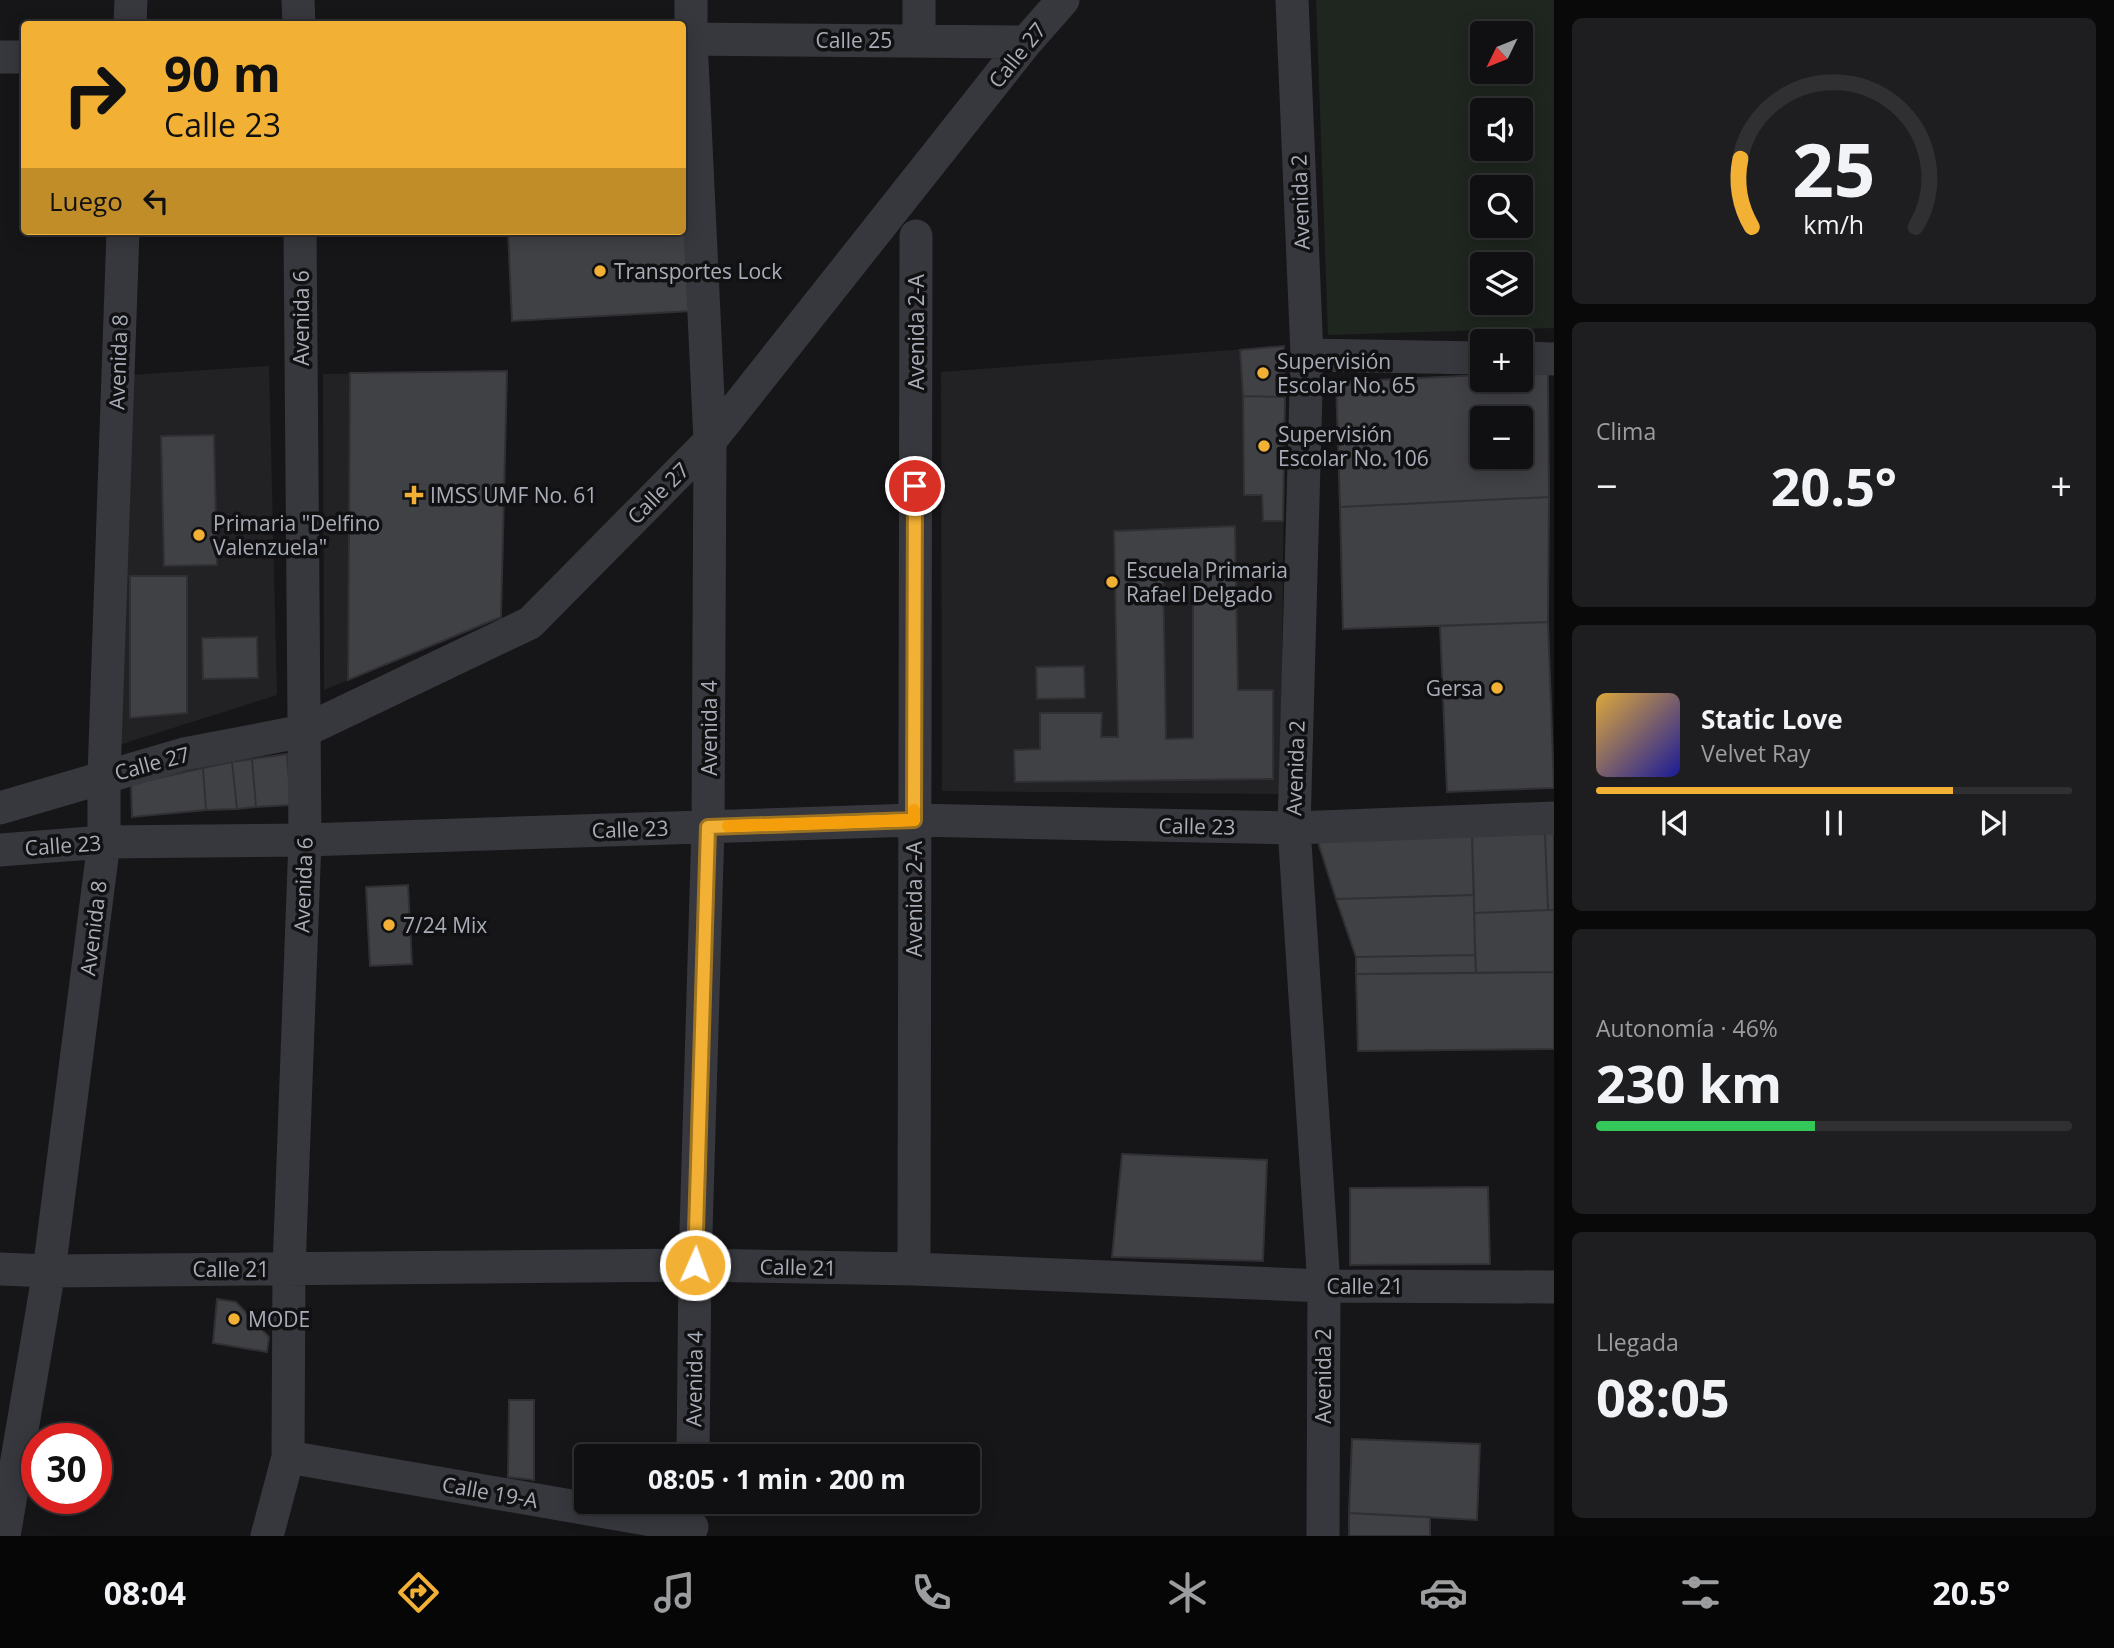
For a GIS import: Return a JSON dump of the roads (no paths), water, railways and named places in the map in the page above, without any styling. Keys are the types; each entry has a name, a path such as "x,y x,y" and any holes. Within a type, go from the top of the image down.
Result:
{"street":[{"path":"130,21 131,0"},
{"path":"298,0 299,21"},
{"name":"Avenida 4","path":"691,0 687,39 710,441 708,827 695,1265 693,1444"},
{"path":"919,0 919,40"},
{"name":"Calle 27","path":"0,808 184,754 304,731 530,623 710,441 1063,0"},
{"name":"Avenida 2","path":"1292,0 1307,355 1294,828 1324,1286 1323,1536"},
{"name":"Calle 25","path":"687,39 1026,43"},
{"path":"0,57 21,57"},
{"name":"Avenida 8","path":"4,1536 49,1271 104,842 122,235"},
{"name":"Avenida 6","path":"267,1536 288,1457 289,1269 305,839 300,235"},
{"name":"Avenida 2-A","path":"914,1269 916,236"},
{"path":"1307,355 1470,358"},
{"path":"1533,358 1554,359"},
{"name":"Calle 23","path":"0,849 104,842 305,839 914,820 1294,828 1554,818"},
{"name":"Calle 21","path":"0,1269 49,1271 695,1265 914,1269 1324,1286 1554,1287"},
{"name":"Calle 19-A","path":"288,1457 692,1521"}],"place":[{"name":"Transportes Lock","path":"600,271"},
{"name":"Supervisión Escolar No. 65","path":"1263,373"},
{"name":"Supervisión Escolar No. 106","path":"1264,446"},
{"name":"IMSS UMF No. 61","path":"414,495"},
{"name":"Primaria \"Delfino Valenzuela\"","path":"199,535"},
{"name":"Escuela Primaria Rafael Delgado","path":"1112,582"},
{"name":"Gersa","path":"1497,688"},
{"name":"7/24 Mix","path":"389,925"},
{"name":"MODE","path":"234,1319"}]}
